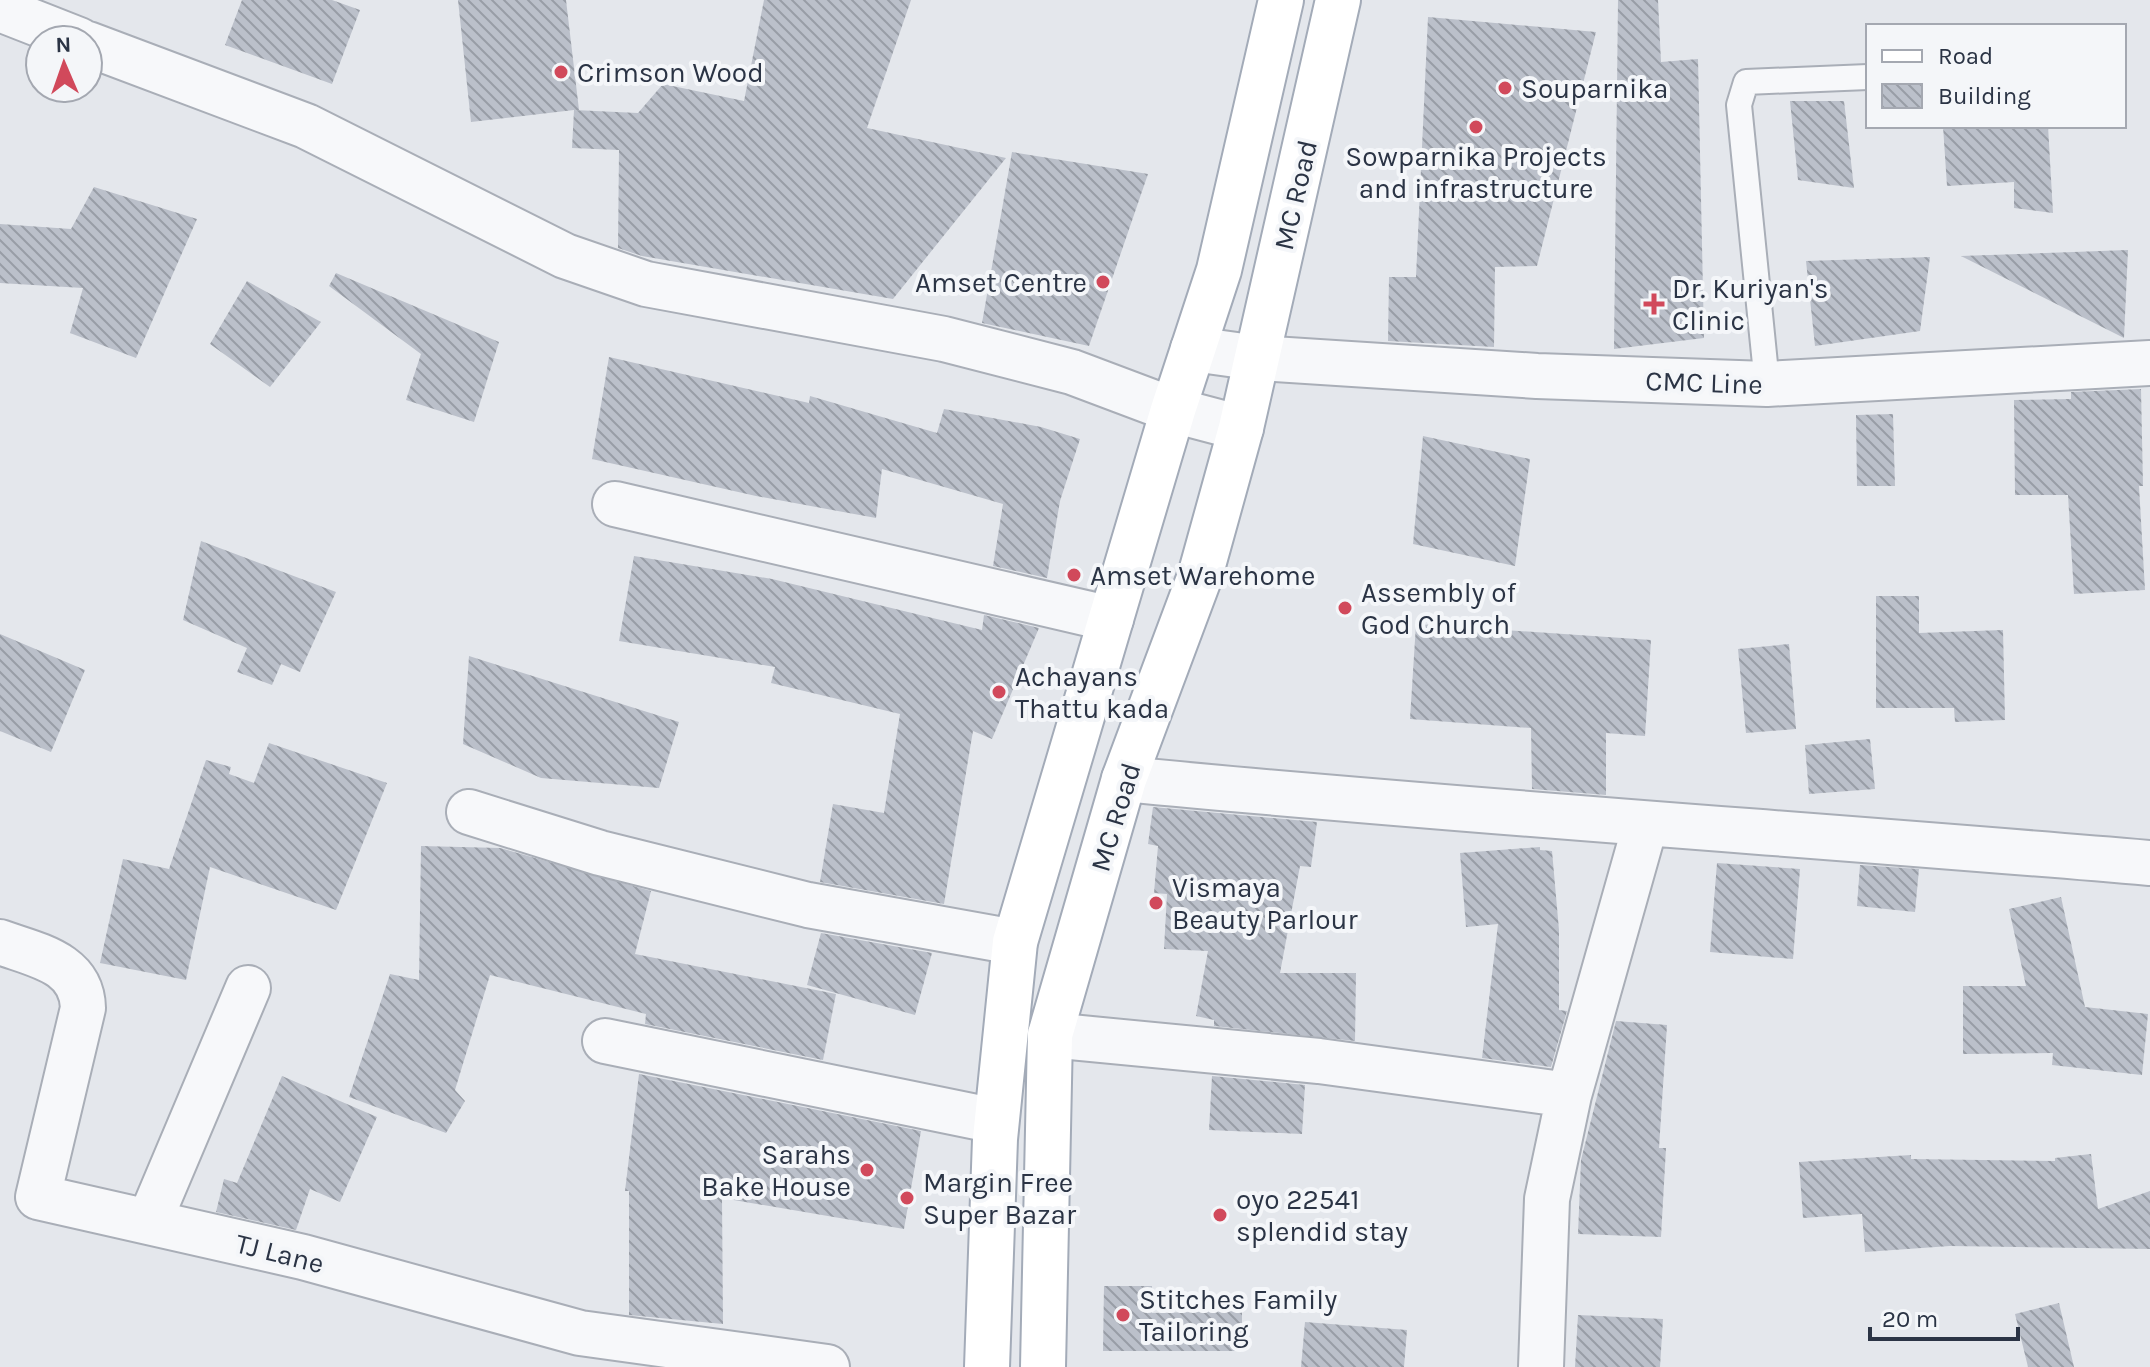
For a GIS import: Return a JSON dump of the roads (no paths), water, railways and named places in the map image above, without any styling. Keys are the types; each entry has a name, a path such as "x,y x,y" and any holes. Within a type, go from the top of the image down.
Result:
{"main road":[{"name":"MC Road","path":"987,1367 996,1121 1015,942 1173,410 1219,270 1281,0"},
{"name":"MC Road","path":"1043,1367 1050,1035 1124,779 1200,576 1258,358 1338,0"}],"street":[{"path":"0,9 38,24"},
{"path":"104,50 306,126 565,256 646,284 944,339 1072,372 1173,410 1241,428"},
{"name":"CMC Line","path":"1193,349 1258,358 1537,376 1767,384 2150,363"},
{"path":"615,504 1111,619"},
{"path":"1124,779 1645,826 1753,830 2150,863"},
{"path":"469,812 600,853 808,905 1015,942"},
{"path":"1541,1367 1547,1199 1569,1095 1645,826"},
{"name":"TJ Lane","path":"0,942 60,964 70,971 83,994 83,1008 38,1197 303,1257 580,1333 827,1367"},
{"path":"149,1222 248,988"},
{"path":"1050,1035 1319,1061 1569,1095"},
{"path":"605,1041 996,1121"}],"lane":[{"path":"1767,384 1739,105 1746,82 1866,77"}],"place":[{"name":"Crimson Wood","path":"561,72"},
{"name":"Souparnika","path":"1505,88"},
{"name":"Sowparnika Projects and infrastructure","path":"1476,127"},
{"name":"Amset Centre","path":"1103,282"},
{"name":"Dr. Kuriyan's Clinic","path":"1654,304"},
{"name":"Amset Warehome","path":"1074,575"},
{"name":"Assembly of God Church","path":"1345,608"},
{"name":"Achayans Thattu kada","path":"999,692"},
{"name":"Vismaya Beauty Parlour","path":"1156,903"},
{"name":"Sarahs Bake House","path":"867,1170"},
{"name":"Margin Free Super Bazar","path":"907,1198"},
{"name":"oyo 22541 splendid stay","path":"1220,1215"},
{"name":"Stitches Family Tailoring","path":"1123,1315"}]}
